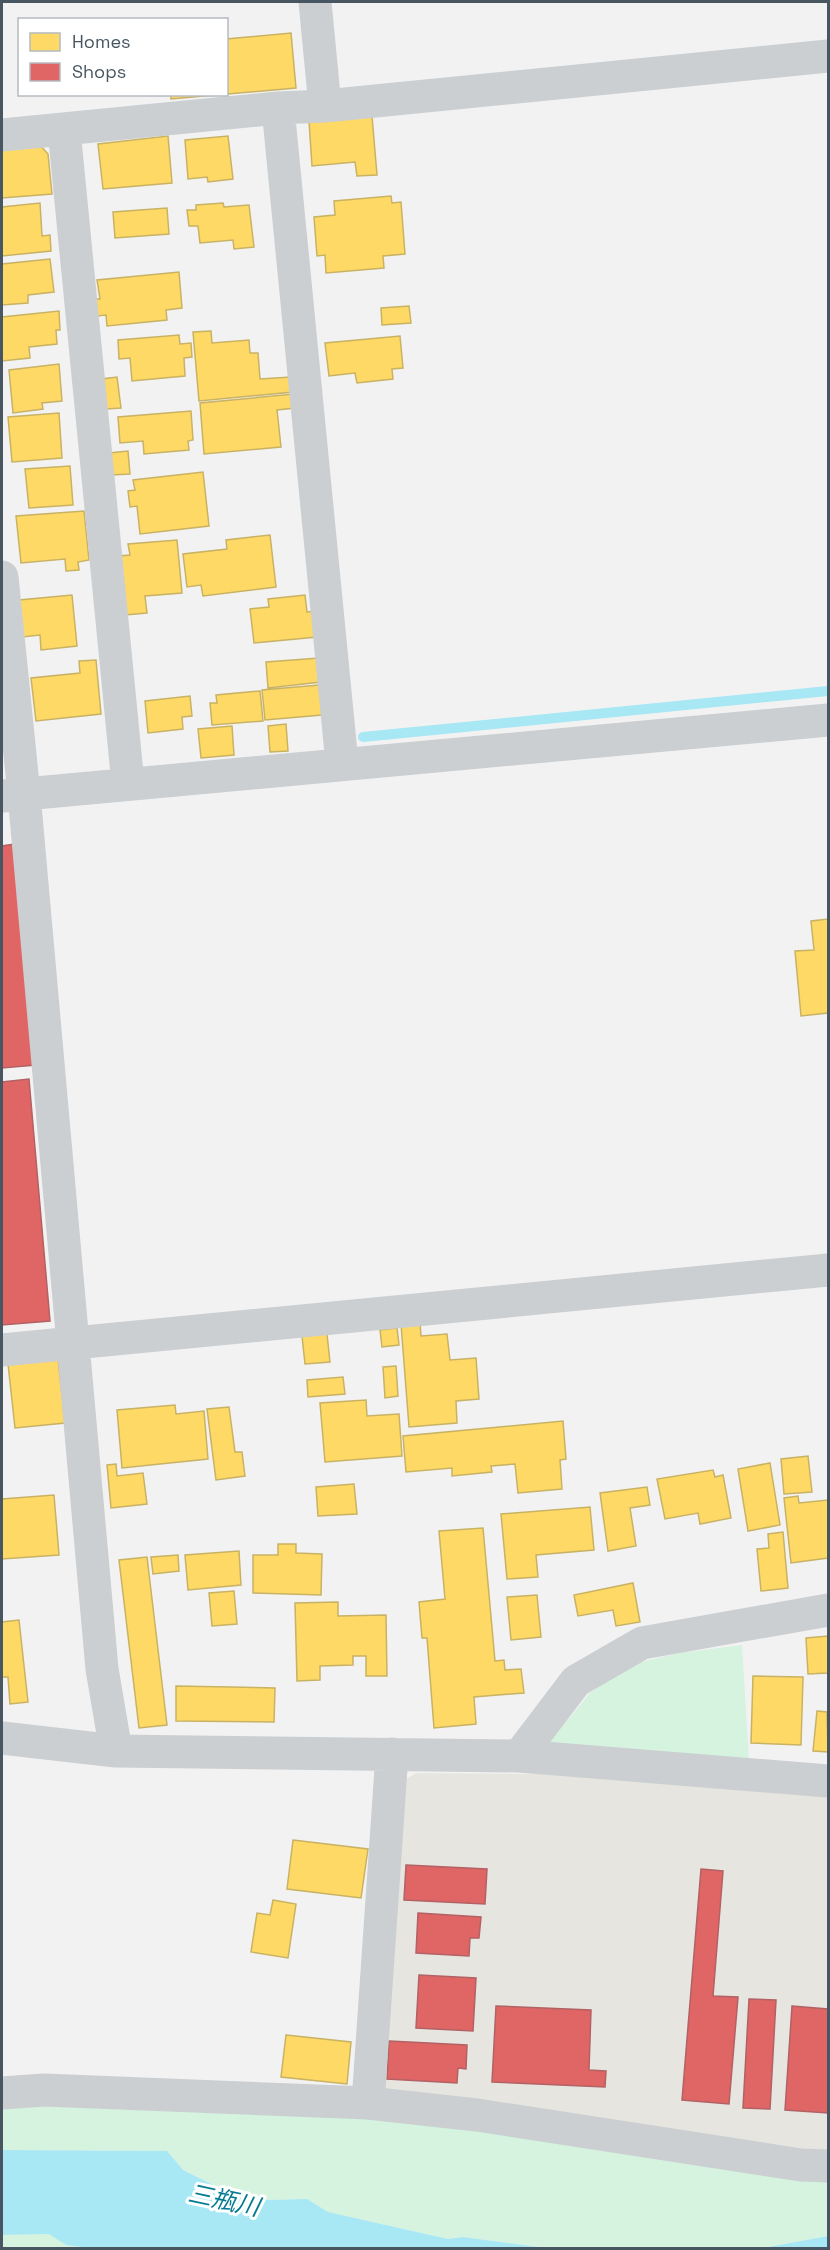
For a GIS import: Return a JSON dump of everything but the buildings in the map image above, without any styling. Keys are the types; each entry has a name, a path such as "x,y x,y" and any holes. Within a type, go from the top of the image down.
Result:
{"street":[{"path":"315,2 325,106"},
{"path":"2,135 278,108 325,106 828,56"},
{"path":"278,108 342,764"},
{"path":"64,130 128,784"},
{"path":"2,577 13,795 73,1343 102,1669 116,1751"},
{"path":"13,795 828,720"},
{"path":"2,1350 828,1270"},
{"path":"519,1756 576,1681 642,1643 828,1610"},
{"path":"2,1738 116,1751 519,1756 828,1781"},
{"path":"368,2103 392,1754"},
{"path":"2,2093 44,2090 368,2103 488,2117 801,2165 828,2166"}],"shaded area":[{"path":"416,1773 703,1775 828,1791 828,2160 392,2098 379,2079 403,1781"}],"green space":[{"path":"742,1645 749,1761 547,1745 590,1693 619,1667 680,1653"},
{"path":"2,2105 304,2106 828,2176 828,2236 763,2248 546,2248 463,2237 448,2239 328,2212 307,2199 269,2200 223,2190 183,2170 166,2151 2,2150"},
{"path":"49,2234 66,2245 90,2248 2,2248 2,2235"}],"water":[{"name":"三瓶川","path":"2,2150 167,2151 183,2170 223,2190 269,2200 307,2199 328,2212 448,2239 463,2237 546,2248 90,2248 66,2245 49,2234 2,2235"},
{"path":"828,2236 828,2248 763,2248"}],"waterway":[{"path":"363,737 828,691"}]}
